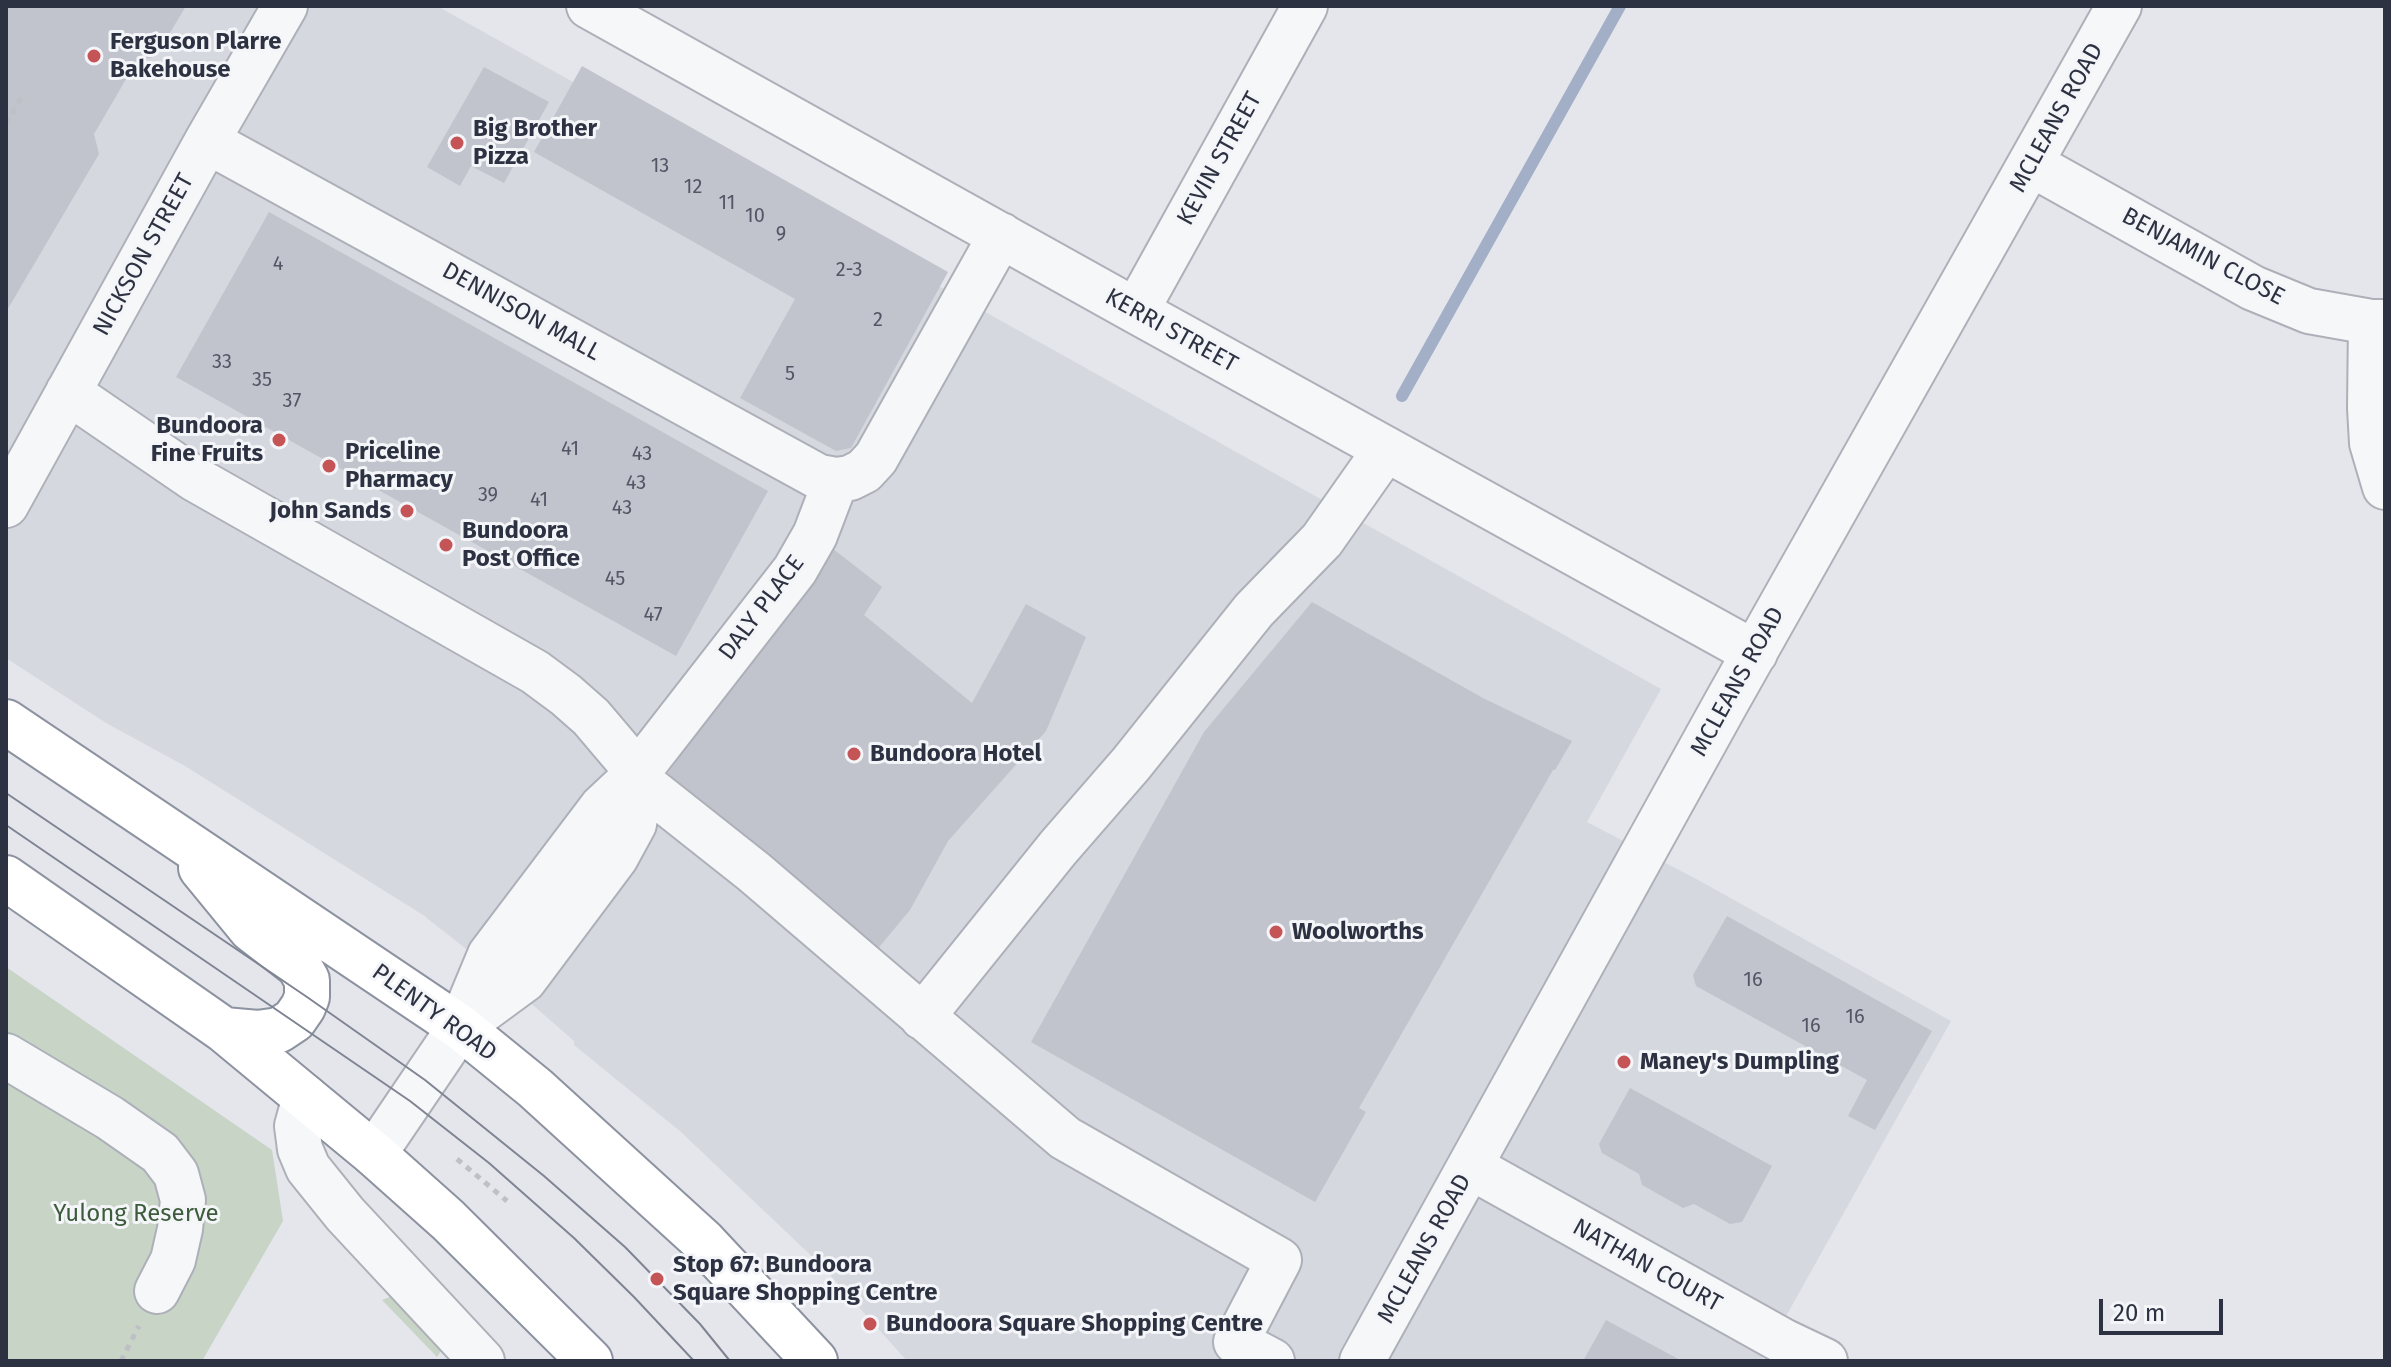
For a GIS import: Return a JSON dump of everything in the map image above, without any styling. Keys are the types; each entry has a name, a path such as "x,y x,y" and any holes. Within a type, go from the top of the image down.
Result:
{"highway":[{"name":"PLENTY ROAD","path":"6,722 460,1027 535,1088 703,1241 815,1361"},
{"path":"172,832 251,929 299,966 307,980 307,997 303,1007 294,1020 279,1030 258,1033 224,1030"},
{"path":"6,879 224,1030 374,1154 448,1220 590,1361"}],"street":[{"name":"NICKSON STREET","path":"6,505 285,6"},
{"name":"KERRI STREET","path":"589,6 1755,653"},
{"name":"KEVIN STREET","path":"1136,311 1305,6"},
{"name":"MCLEANS ROAD","path":"1362,1361 2119,6"},
{"name":"DENNISON MALL","path":"207,141 819,477 836,480"},
{"name":"BENJAMIN CLOSE","path":"2031,164 2253,288 2309,311 2378,322"},
{"path":"836,480 864,471 876,458 1001,235"},
{"path":"2378,322 2370,408 2372,443 2385,487"},
{"path":"68,392 195,479 535,672 591,717 630,763 634,777 754,872 1065,1138 1279,1260 1236,1342 1272,1361"},
{"path":"922,1017 1254,610 1322,540 1386,449"},
{"name":"DALY PLACE","path":"374,1154 460,1027 490,955 602,807 634,777 795,570 815,535 836,480"},
{"path":"6,1056 110,1118 160,1153 176,1174 183,1200 180,1229 173,1260 157,1291"},
{"path":"305,1097 297,1126 300,1149 308,1168 345,1214 482,1361"},
{"name":"NATHAN COURT","path":"1471,1167 1783,1341 1825,1361"}],"path":[{"path":"6,124 24,93"},
{"path":"457,1159 507,1201"}],"shaded area":[{"path":"6,6 437,6 1661,689 1587,822 1700,881 1951,1021 1761,1361 907,1361 822,1266 681,1132 574,1045 574,1041 494,971 423,915 185,766 106,723 6,658"}],"green space":[{"name":"Yulong Reserve","path":"6,967 272,1150 283,1221 202,1361 6,1361"},
{"path":"395,1297 441,1343 437,1357 382,1300"}],"building":[{"path":"6,6 186,6 156,56 136,62 94,134 99,154 6,312"},
{"path":"582,66 948,272 851,448 836,451 740,398 795,299 534,152"},
{"path":"484,67 549,102 504,183 471,166 460,186 427,167"},
{"path":"269,212 768,491 676,656 176,377"},
{"name":"Bundoora Hotel","path":"828,545 882,587 864,615 972,703 1026,604 1086,637 1046,731 948,841 910,910 875,952 666,776"},
{"name":"Woolworths","path":"1312,602 1483,698 1572,741 1359,1108 1366,1112 1315,1202 1031,1042 1204,732"},
{"path":"1727,916 1932,1031 1875,1130 1848,1116 1867,1080 1696,986 1693,975"},
{"path":"1630,1088 1772,1166 1742,1222 1730,1224 1694,1204 1683,1208 1642,1185 1639,1174 1602,1153 1599,1144"},
{"path":"1606,1320 1682,1361 1583,1361"}],"waterway":[{"path":"1402,396 1620,6"}],"tram line":[{"path":"6,793 425,1080 544,1176 625,1247 700,1324 730,1361"},
{"path":"6,825 410,1101 489,1163 574,1238 694,1361"}],"place":[{"name":"Ferguson Plarre Bakehouse","path":"94,56"},
{"name":"Big Brother Pizza","path":"457,143"},
{"name":"Bundoora Fine Fruits","path":"279,440"},
{"name":"Priceline Pharmacy","path":"329,466"},
{"name":"John Sands","path":"407,511"},
{"name":"Bundoora Post Office","path":"446,545"},
{"name":"Bundoora Hotel","path":"854,754"},
{"name":"Woolworths","path":"1276,932"},
{"name":"Maney's Dumpling","path":"1624,1062"},
{"name":"Stop 67: Bundoora Square Shopping Centre","path":"657,1279"},
{"name":"Bundoora Square Shopping Centre","path":"870,1324"}]}
